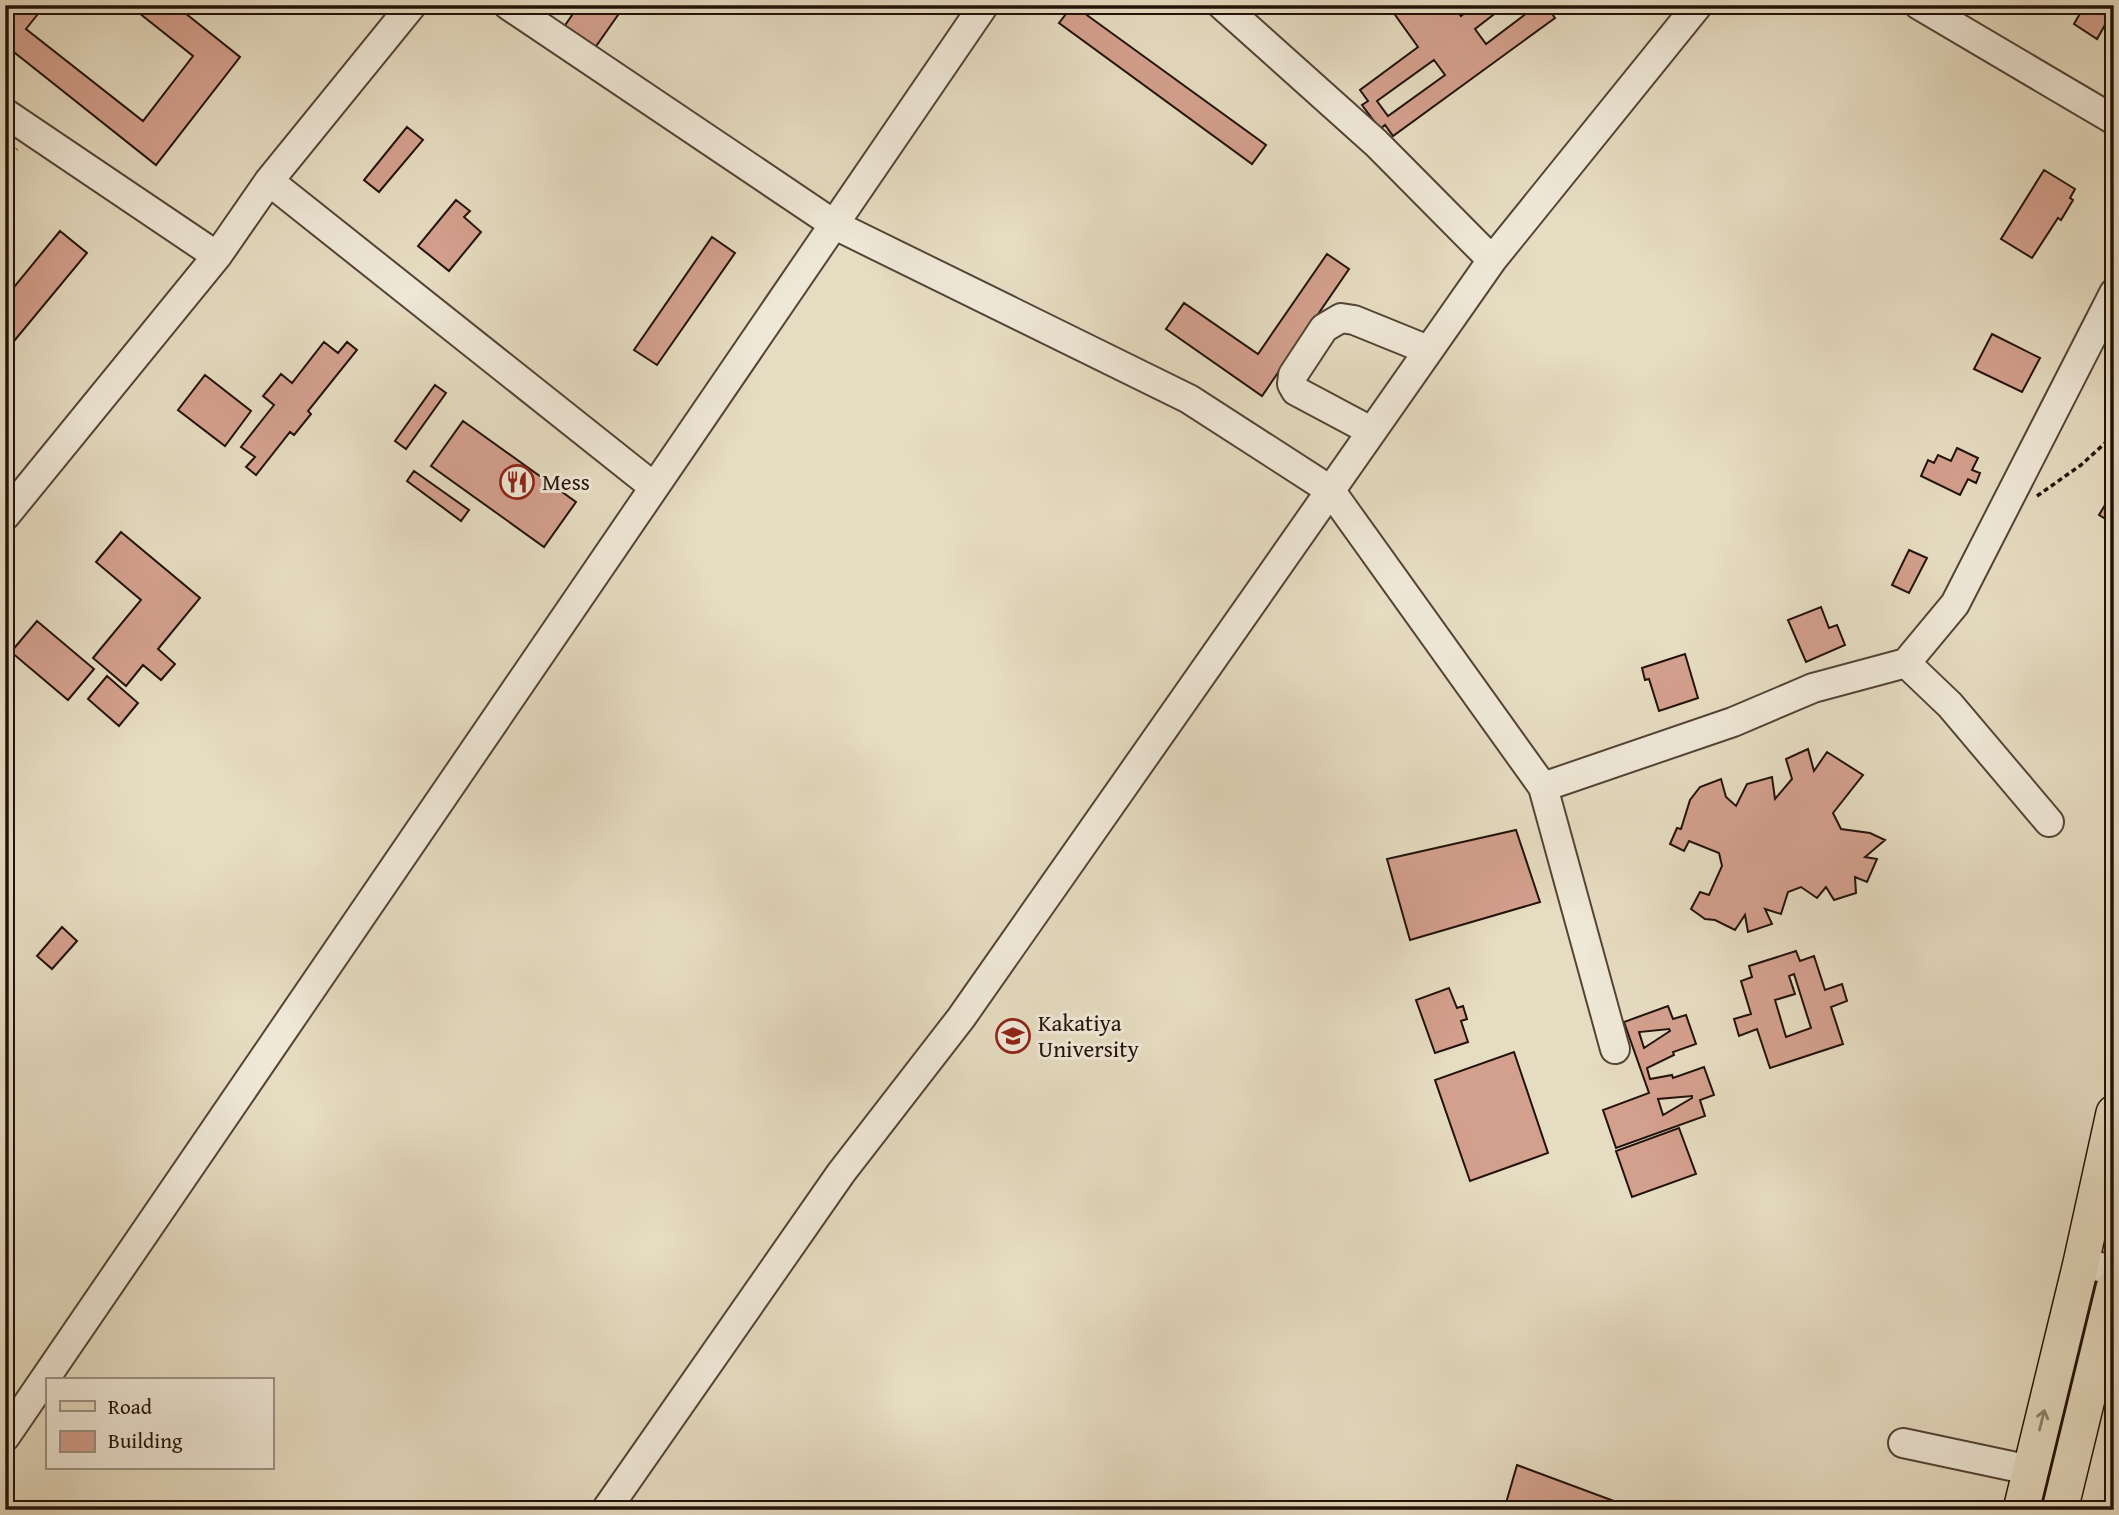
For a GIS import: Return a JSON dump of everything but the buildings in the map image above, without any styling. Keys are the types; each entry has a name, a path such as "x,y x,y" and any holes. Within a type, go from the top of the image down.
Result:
{"main road":[{"path":"2021,1510 2030,1470 2098,1266 2114,1113"},
{"path":"2060,1510 2114,1288"}],"street":[{"path":"5,516 217,256 270,181 412,5"},
{"path":"508,5 835,225 1189,399 1330,490 1543,787 1615,1049"},
{"path":"5,1437 984,5"},
{"path":"1222,5 1376,143 1492,260"},
{"path":"606,1510 841,1173 961,1018 1492,260 1699,5"},
{"path":"1920,5 2114,120"},
{"path":"5,113 217,256"},
{"path":"270,181 654,487"},
{"path":"1543,787 1733,722 1813,688 1906,663 1955,604 2114,293"},
{"path":"1371,431 1296,391 1292,384 1293,375 1324,328 1341,318 1354,320 1428,350"},
{"path":"1906,663 1951,705 2049,821"},
{"path":"1903,1443 2030,1470"}],"path":[{"path":"2028,503 2081,465 2114,435"}],"place":[{"name":"Mess","path":"517,482"},
{"name":"Kakatiya University","path":"1013,1036"}]}
